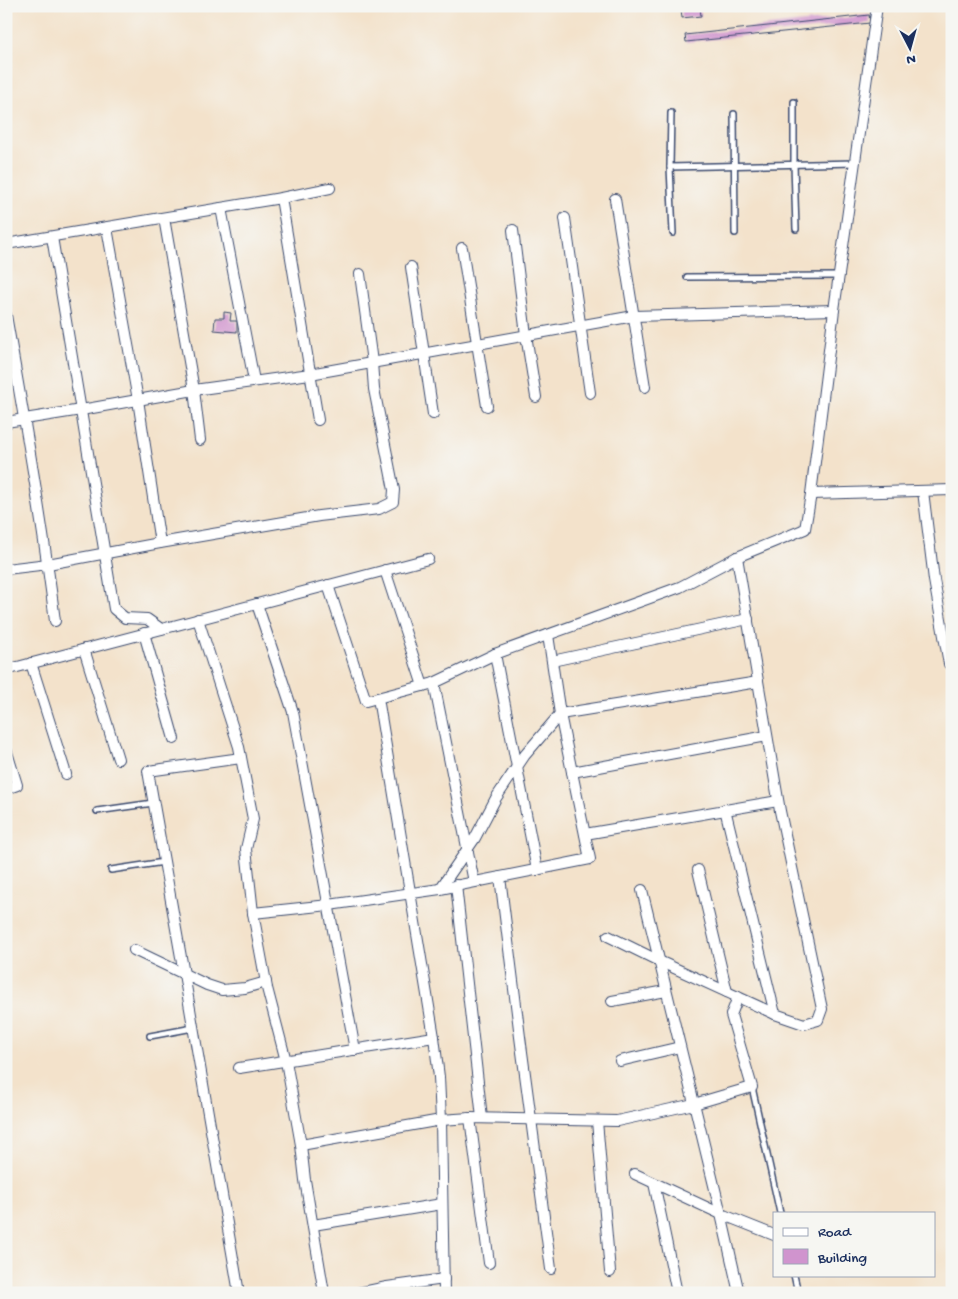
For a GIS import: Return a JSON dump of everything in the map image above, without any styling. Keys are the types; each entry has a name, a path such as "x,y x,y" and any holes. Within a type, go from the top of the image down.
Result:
{"street":[{"path":"328,585 366,702 434,683 495,654 680,587 737,557 804,529 811,494 834,310 877,6"},
{"path":"6,244 281,198 330,188"},
{"path":"281,198 318,420"},
{"path":"616,199 645,387"},
{"path":"221,208 254,381"},
{"path":"164,218 194,390 200,440"},
{"path":"565,218 590,393"},
{"path":"107,228 138,400 160,543"},
{"path":"513,230 536,397"},
{"path":"52,237 114,609 125,618 147,619 161,629"},
{"path":"462,248 486,406"},
{"path":"411,267 433,414"},
{"path":"6,569 48,564 319,516 379,510 393,502 394,490 374,389 360,274"},
{"path":"6,422 194,390 310,374 634,316 834,310"},
{"path":"6,315 25,419 55,621"},
{"path":"811,494 952,490"},
{"path":"924,491 934,580 949,664"},
{"path":"608,936 776,1014 804,1024 818,1020 822,1009 778,801 737,557"},
{"path":"6,670 428,558"},
{"path":"385,570 423,686"},
{"path":"257,604 293,712 356,1050"},
{"path":"552,661 748,618"},
{"path":"198,619 239,747 253,819 246,850 252,913 266,982 286,1061 324,1293"},
{"path":"144,634 174,739"},
{"path":"252,913 330,905 456,886 590,859 560,714 548,635"},
{"path":"84,649 118,759"},
{"path":"495,654 537,870"},
{"path":"31,663 66,774"},
{"path":"440,888 475,838 496,798 525,755 560,714 758,682"},
{"path":"434,683 474,882"},
{"path":"378,698 439,1076 444,1293"},
{"path":"572,772 767,736"},
{"path":"6,749 17,785 6,789"},
{"path":"239,1293 148,771 241,758"},
{"path":"585,834 778,801"},
{"path":"725,809 776,1014"},
{"path":"698,870 727,992"},
{"path":"500,877 551,1269"},
{"path":"456,886 482,1118"},
{"path":"642,890 739,1293"},
{"path":"134,950 207,985 222,990 246,988 266,982"},
{"path":"612,1001 666,991"},
{"path":"301,1145 441,1120 482,1118 617,1121 694,1104 752,1087 731,1015 738,997"},
{"path":"239,1068 434,1038"},
{"path":"620,1061 680,1047"},
{"path":"470,1118 489,1263"},
{"path":"597,1121 610,1272"},
{"path":"635,1174 721,1214 773,1235"},
{"path":"654,1183 677,1293"},
{"path":"313,1225 442,1204"},
{"path":"358,1293 388,1290 444,1279"}],"lane":[{"path":"794,102 796,229"},
{"path":"671,113 670,167 673,233"},
{"path":"734,114 735,233"},
{"path":"670,167 855,163"},
{"path":"688,277 839,276"},
{"path":"97,811 153,803"},
{"path":"112,870 164,862"},
{"path":"150,1036 193,1028"},
{"path":"752,1087 780,1212"},
{"path":"794,1276 798,1293"}],"building":[{"path":"700,7 701,16 682,18 681,9"},
{"path":"869,15 870,23 686,42 685,35"},
{"path":"224,312 231,313 230,321 237,321 237,332 214,330 215,318 224,318"}]}
